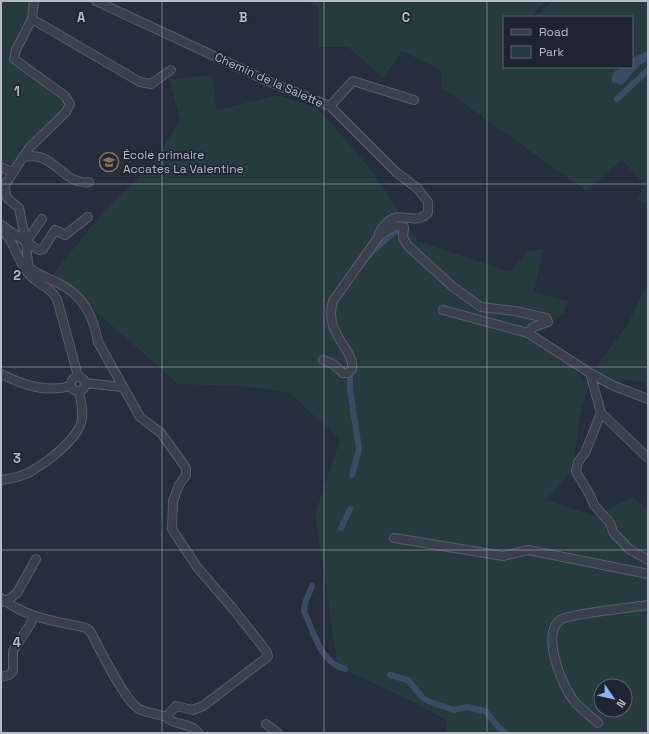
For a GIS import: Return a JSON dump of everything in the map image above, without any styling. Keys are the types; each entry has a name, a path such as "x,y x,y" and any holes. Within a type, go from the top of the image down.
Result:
{"street":[{"path":"34,1 32,19 16,50 14,59 65,96 70,104 66,112 31,146 22,157 2,188 10,201 20,208 28,263 30,268 73,291 85,306 96,331 98,342 140,417 161,433 186,468 186,475 179,485 172,501 172,529 197,567 234,610 267,652 268,656 203,706 193,710 176,706 166,716"},
{"name":"Chemin de la Salette","path":"96,1 272,83 330,106 396,172 417,188 428,202 428,213 423,218 415,219 404,216 393,218 386,223 379,233 380,235"},
{"path":"32,19 140,82 151,84 171,70"},
{"path":"330,106 354,81 414,100"},
{"path":"22,157 40,157 73,180 84,183 89,182"},
{"path":"1,167 12,172"},
{"path":"1,225 26,243 39,250 43,249 55,230 65,235 88,217"},
{"path":"26,243 42,218"},
{"path":"323,360 333,364 343,373 348,373 352,366 353,361 342,346 332,323 330,311 336,297 380,235 395,226 400,225 404,227 403,237 407,245 453,287 481,307 515,311 546,318 548,322 533,327 528,333"},
{"path":"1,229 7,234 16,248 22,265 28,273 53,292 60,307 78,376 82,377 85,383 84,389 80,391 74,390 71,386"},
{"path":"53,292 58,283"},
{"path":"443,310 528,333 590,373 614,386 648,399"},
{"path":"590,373 602,413 648,458"},
{"path":"1,374 20,383 34,387 62,388 71,386"},
{"path":"71,386 72,379 78,376"},
{"path":"85,383 122,387"},
{"path":"1,480 14,478 35,469 70,441 80,427 82,420 80,391"},
{"path":"602,413 584,453 578,462 576,472 590,495 594,505 610,523 613,532 629,549 648,560"},
{"path":"394,538 503,556 528,550 648,574"},
{"path":"3,600 17,593 36,559"},
{"path":"3,600 33,616 86,628 90,632 124,692 134,705 139,709 166,716 169,720 192,727 198,733"},
{"path":"598,723 575,702 567,689 555,657 553,634 555,626 567,616 648,605"},
{"path":"1,677 10,675 13,671 13,651 31,623 33,616"},
{"path":"266,724 278,733"}],"green space":[{"path":"1,1 30,1 27,21 8,58 50,89 66,103 64,111 27,144 20,145 18,149 20,155 17,161 12,165 1,161"},
{"path":"308,1 544,1 533,16 503,16 503,68 633,68 633,16 534,16 553,1 648,1 648,204 637,200 644,185 622,160 586,191 441,87 441,70 402,51 383,78 348,47 318,47 318,6"},
{"path":"212,75 217,110 278,95 318,108 373,172 418,241 510,272 527,252 544,249 534,292 568,301 564,313 537,334 564,358 589,385 580,415 573,470 546,500 595,516 633,497 648,510 648,733 446,733 447,721 414,702 338,667 315,514 340,440 290,393 241,386 178,384 53,274 104,211 155,161 180,120 169,79"},
{"path":"648,282 648,382 615,379 594,370 628,324"}],"water":[{"path":"648,51 648,60 640,65 622,85 612,82 613,74 618,69 633,68 633,58"}],"waterway":[{"path":"617,99 648,70"},
{"path":"368,256 394,232 407,230"},
{"path":"350,376 350,389 359,449 352,475"},
{"path":"341,528 350,509"},
{"path":"312,586 305,603 304,611 324,654 336,666 345,669"},
{"path":"390,675 408,680 423,698 430,702 454,710 467,707 485,711 499,728 506,733"}],"place":[{"name":"École primaire Accates La Valentine","path":"109,162"}]}
